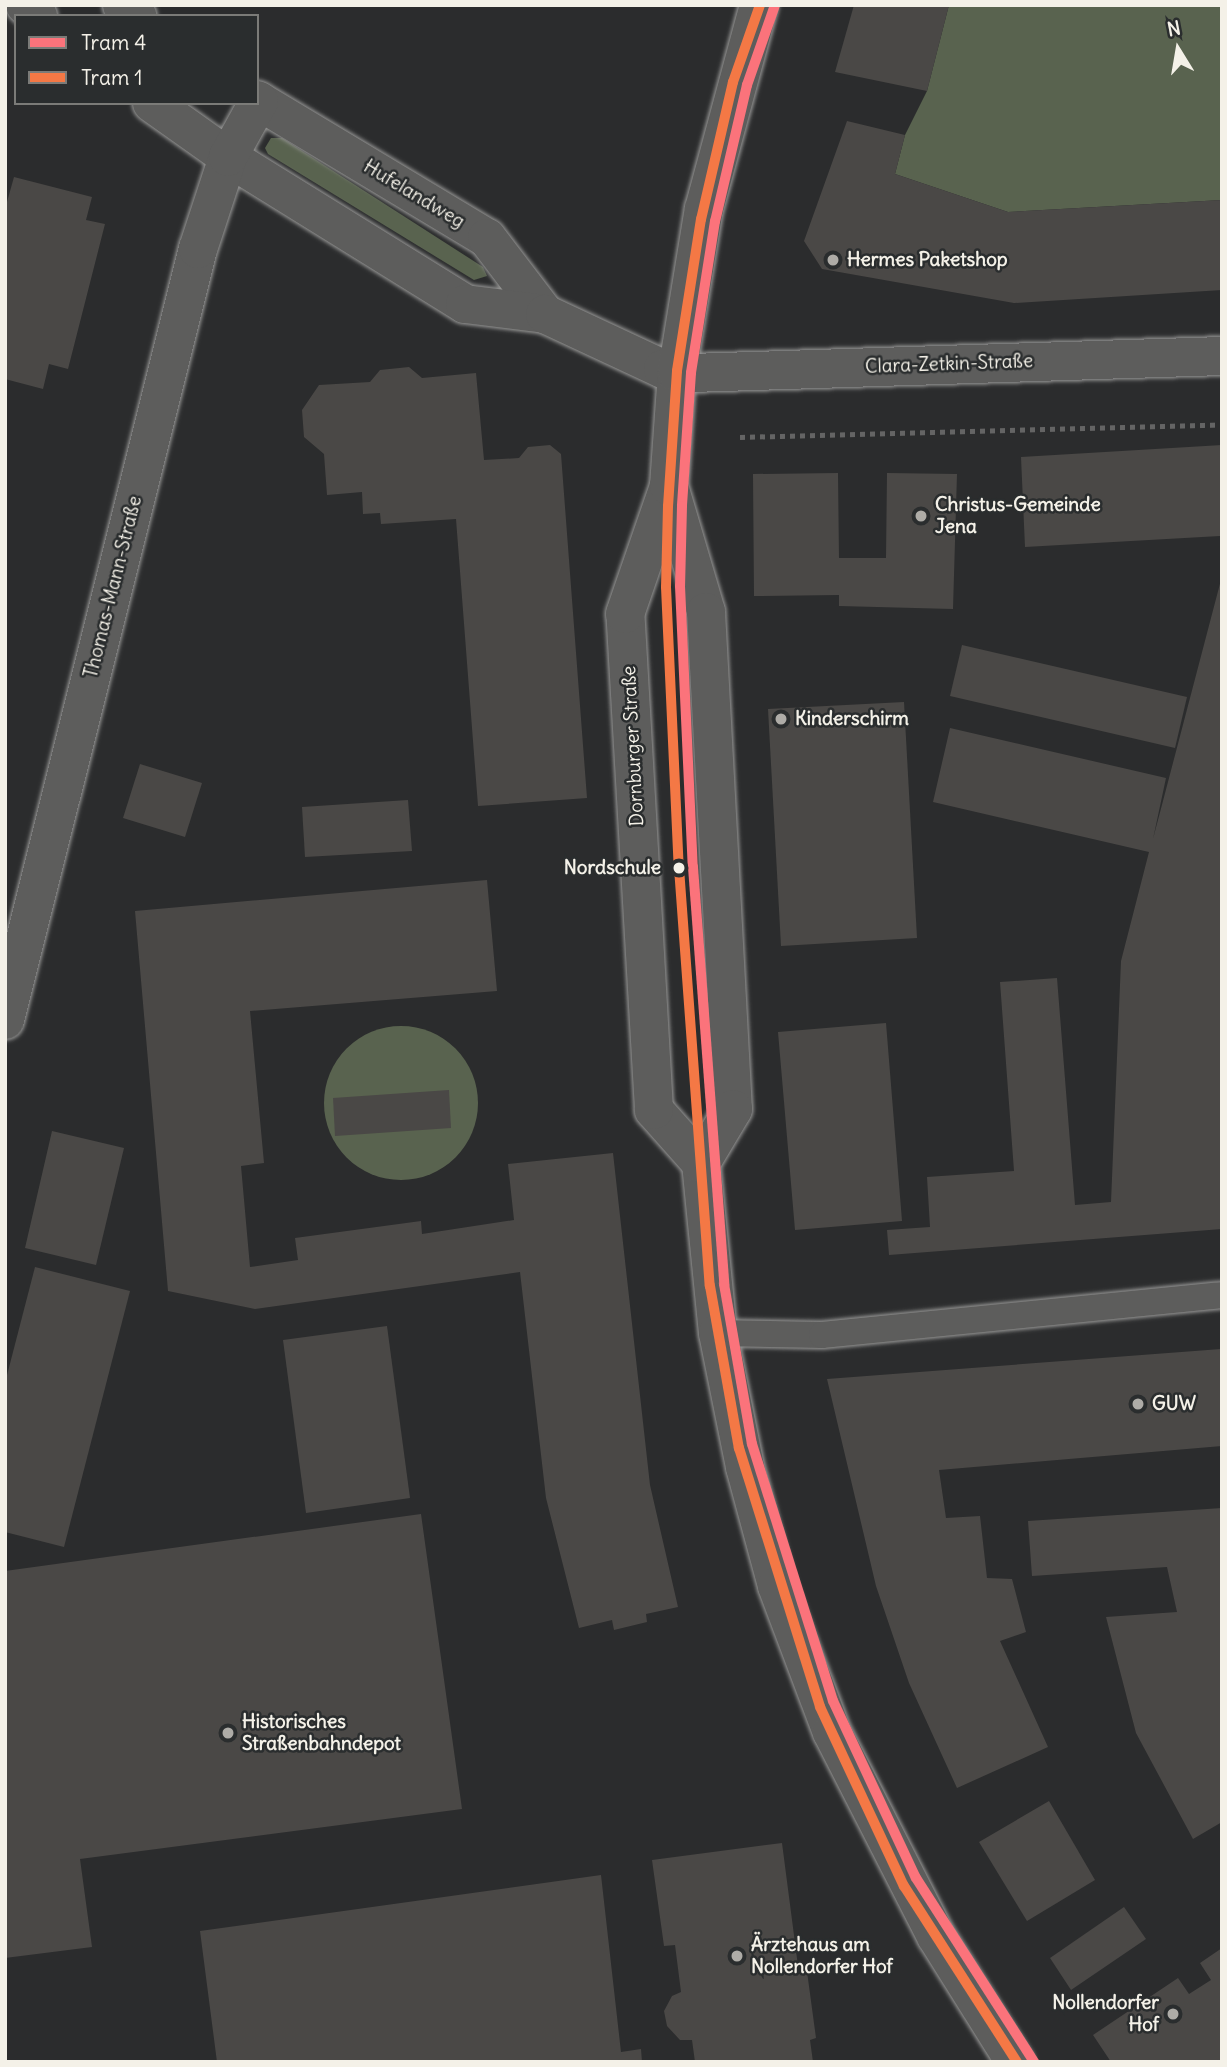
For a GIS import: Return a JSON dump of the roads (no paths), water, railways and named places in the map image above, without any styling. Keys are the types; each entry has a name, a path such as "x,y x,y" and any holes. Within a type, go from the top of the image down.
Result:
{"street":[{"name":"Dornburger Straße","path":"668,486 706,612 733,1109 701,1163 654,1110 625,614 668,486 677,373 704,209 759,5"},
{"name":"Hufelandweg","path":"259,102 487,237 545,314"},
{"name":"Hufelandweg","path":"155,105 228,157 465,304 545,314 677,373"},
{"name":"Hufelandweg","path":"228,157 256,105"},
{"name":"Thomas-Mann-Straße","path":"5,1020 198,249 228,157"},
{"name":"Clara-Zetkin-Straße","path":"677,373 1222,356"},
{"path":"701,1163 718,1333 745,1467 777,1586 832,1732 936,1936 1015,2062"}],"lane":[{"path":"718,1333 822,1335 1222,1295"}],"tram line":[{"name":"1","path":"760,5 733,82 701,219 677,371 668,506 666,587 679,868 710,1286 739,1448 820,1707 904,1886 1017,2062"},
{"name":"4","path":"775,5 747,85 715,221 691,373 682,506 680,586 693,867 724,1284 752,1444 833,1701 916,1878 1034,2062"}],"place":[{"name":"Hermes Paketshop","path":"833,260"},
{"name":"Christus-Gemeinde Jena","path":"921,516"},
{"name":"Kinderschirm","path":"781,719"},
{"name":"Nordschule","path":"679,868"},
{"name":"GUW","path":"1138,1404"},
{"name":"Historisches Straßenbahndepot","path":"228,1733"},
{"name":"Ärztehaus am Nollendorfer Hof","path":"737,1956"},
{"name":"Nollendorfer Hof","path":"1173,2014"}]}
